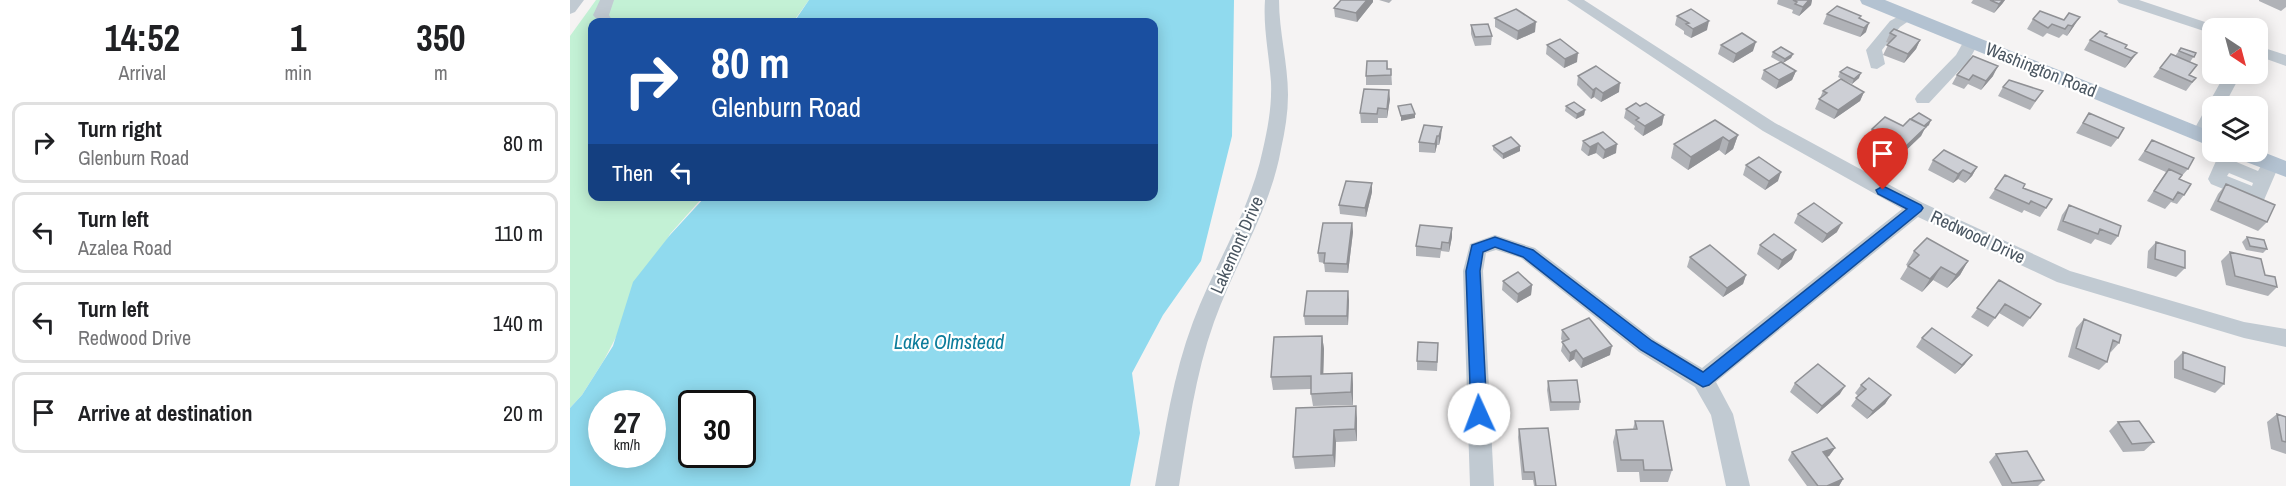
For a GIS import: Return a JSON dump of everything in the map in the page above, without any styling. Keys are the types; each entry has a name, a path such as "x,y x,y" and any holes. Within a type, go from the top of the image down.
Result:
{"main road":[{"name":"Washington Road","path":"1869,0 2202,136"},
{"path":"2248,162 2273,171"}],"street":[{"path":"570,9 577,0"},
{"path":"603,18 601,15 607,0"},
{"name":"Lakemont Drive","path":"1167,486 1191,361 1200,331 1264,182 1279,108 1279,77 1270,19 1272,0"},
{"name":"Redwood Drive","path":"1574,0 1768,127 1916,208 2064,277 2244,330 2286,339"},
{"path":"2124,0 2202,26"},
{"path":"1877,64 1874,50 1895,24 1908,16"},
{"path":"1923,99 1963,57 1971,42"},
{"path":"2268,55 2286,61"},
{"path":"2228,162 2217,179 2257,195 2273,171"},
{"path":"1703,380 1916,208"},
{"path":"1482,486 1473,271 1477,249 1495,242 1528,253 1647,345 1703,380 1722,414 1738,486"}],"green space":[{"path":"596,0 809,0 796,18 588,18 588,201 699,201 670,234 604,360 582,395 570,408 570,36"}],"water":[{"name":"Lake Olmstead","path":"809,0 1234,0 1232,136 1201,261 1163,315 1132,373 1140,433 1130,486 570,486 570,408 582,395 613,346 633,282 670,235 701,201 1158,201 1158,18 797,18"}],"building":[{"path":"1341,0 1367,0 1356,13 1334,8"},
{"path":"1793,0 1809,0 1803,7 1795,4 1797,2"},
{"path":"1990,0 2003,0 1999,4"},
{"path":"1837,6 1861,16 1859,18 1869,23 1864,28 1827,14"},
{"path":"1516,9 1536,22 1518,31 1495,18"},
{"path":"1691,9 1709,21 1693,29 1686,24 1689,23 1677,16"},
{"path":"2040,11 2064,20 2069,13 2080,17 2072,26 2068,25 2065,29 2052,24 2048,28 2033,19"},
{"path":"1488,24 1492,36 1475,37 1471,25"},
{"path":"1894,29 1920,40 1908,54 1887,45 1896,36 1890,33"},
{"path":"2100,31 2107,34 2105,36 2127,45 2125,48 2137,53 2131,58 2090,40"},
{"path":"1742,33 1756,42 1736,54 1721,45"},
{"path":"1560,39 1578,53 1565,59 1547,45"},
{"path":"1781,47 1793,54 1785,59 1773,52"},
{"path":"2181,48 2196,53 2194,57 2179,51"},
{"path":"2171,54 2197,65 2189,75 2196,78 2192,82 2160,68"},
{"path":"1973,56 1998,66 1986,81 1973,75 1969,80 1957,75"},
{"path":"1367,61 1387,61 1387,69 1391,69 1391,75 1366,76"},
{"path":"1781,62 1796,71 1779,80 1764,70"},
{"path":"1596,66 1620,83 1603,93 1596,88 1593,90 1578,76"},
{"path":"1847,67 1861,73 1854,79 1840,72"},
{"path":"1841,79 1864,92 1838,110 1819,99 1827,93 1823,91"},
{"path":"2009,80 2043,91 2035,101 2003,87"},
{"path":"1364,89 1389,90 1387,109 1378,108 1377,114 1360,113"},
{"path":"1574,102 1585,110 1577,114 1566,106"},
{"path":"1636,103 1640,106 1646,103 1664,115 1645,126 1636,120 1639,118 1626,109"},
{"path":"1411,104 1415,114 1401,116 1398,106"},
{"path":"1919,113 1931,120 1924,126 1911,119"},
{"path":"2089,113 2124,128 2118,138 2083,123"},
{"path":"1885,117 1903,126 1910,119 1926,127 1905,147 1872,129"},
{"path":"1715,120 1738,135 1729,141 1723,137 1691,157 1674,144"},
{"path":"1424,125 1442,127 1435,144 1419,142"},
{"path":"1603,132 1617,144 1605,150 1598,143 1590,147 1583,141"},
{"path":"1511,137 1520,146 1503,154 1493,146"},
{"path":"2152,140 2194,158 2188,169 2145,151"},
{"path":"1944,150 1977,167 1971,174 1963,170 1958,174 1933,160"},
{"path":"1759,157 1781,172 1769,181 1746,165"},
{"path":"2169,169 2182,175 2179,179 2191,184 2184,195 2178,192 2173,200 2154,191"},
{"path":"2005,175 2025,184 2023,188 2052,199 2046,208 2031,201 2029,204 1995,189"},
{"path":"1346,181 1372,183 1365,208 1339,205"},
{"path":"2226,184 2275,205 2267,222 2218,201"},
{"path":"1814,203 1842,223 1827,234 1798,214"},
{"path":"2069,205 2121,226 2118,236 2100,229 2098,234 2063,221"},
{"path":"1323,223 1352,223 1347,264 1324,263 1325,253 1318,253"},
{"path":"1420,225 1452,228 1449,243 1442,242 1441,249 1416,246"},
{"path":"1774,234 1796,250 1782,260 1760,245"},
{"path":"2247,237 2264,240 2267,249 2250,246"},
{"path":"1927,238 1968,261 1956,275 1941,267 1930,279 1908,266 1919,255 1914,251"},
{"path":"2156,242 2185,251 2185,268 2155,259"},
{"path":"1710,245 1746,275 1727,288 1690,257"},
{"path":"2230,252 2261,259 2265,275 2275,277 2277,287 2235,276"},
{"path":"1518,272 1532,285 1518,294 1503,281"},
{"path":"1999,280 2041,304 2030,318 2005,304 1995,318 1977,308"},
{"path":"1307,291 1348,291 1347,316 1304,316"},
{"path":"1589,318 1612,346 1583,359 1576,350 1570,353 1562,342 1569,339 1562,330"},
{"path":"2084,319 2121,335 2119,343 2113,340 2107,362 2076,348"},
{"path":"1932,328 1972,355 1962,365 1922,338"},
{"path":"1322,336 1321,374 1352,373 1351,392 1311,394 1311,376 1271,377 1274,337"},
{"path":"1418,342 1438,343 1437,362 1417,361"},
{"path":"2183,352 2225,367 2224,384 2183,369"},
{"path":"1818,364 1845,386 1822,406 1795,383"},
{"path":"1869,378 1891,395 1873,411 1856,398 1866,389 1861,385"},
{"path":"1577,380 1580,402 1551,402 1548,381"},
{"path":"1356,406 1355,429 1334,430 1333,455 1293,457 1296,408"},
{"path":"2277,414 2286,417 2286,442 2282,441"},
{"path":"1635,421 1663,421 1672,470 1644,470 1643,460 1621,460 1616,430 1637,429"},
{"path":"2139,421 2154,442 2132,444 2118,422"},
{"path":"1548,428 1556,486 1536,486 1534,472 1524,472 1519,429"},
{"path":"1827,438 1835,448 1823,452 1843,479 1827,486 1818,486 1792,452"},
{"path":"2027,451 2044,480 2012,483 1996,454"}],"route":[{"path":"1479,414 1473,271 1477,249 1495,242 1528,253 1647,345 1703,380 1916,208 1883,190"}]}
